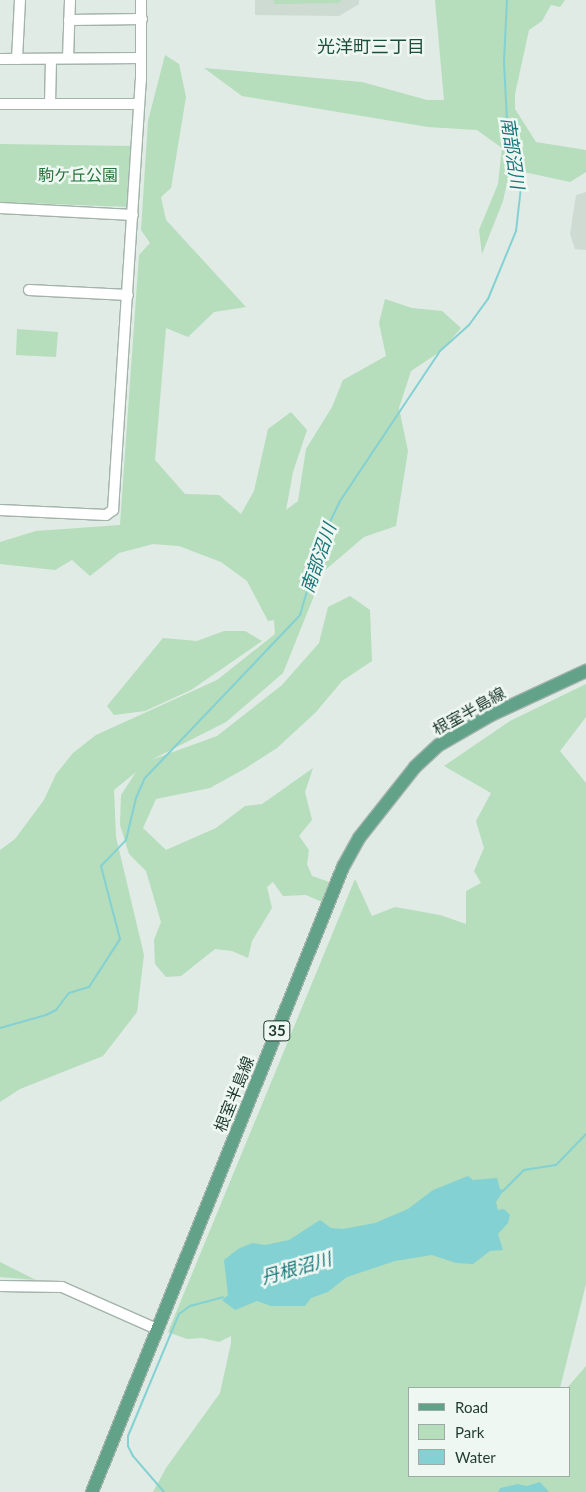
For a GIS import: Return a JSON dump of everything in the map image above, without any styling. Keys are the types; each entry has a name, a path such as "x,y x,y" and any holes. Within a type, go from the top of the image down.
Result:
{"main road":[{"name":"根室半島線","path":"92,1492 343,867 359,838 415,767 439,745 491,716 586,671"}],"street":[{"path":"17,59 20,0"},
{"path":"68,58 70,0"},
{"path":"0,510 112,512 133,215 142,0"},
{"path":"69,20 142,19"},
{"path":"50,104 51,58"},
{"path":"0,59 141,58"},
{"path":"0,104 139,104"},
{"path":"0,208 133,215"},
{"path":"29,290 128,295"},
{"path":"0,1286 62,1287 157,1330"}],"shaded area":[{"path":"255,0 359,0 359,4 339,16 255,15"},
{"path":"586,192 586,250 575,249 570,234 576,195"}],"green space":[{"path":"273,0 342,0 339,3 275,4"},
{"path":"435,0 565,0 560,7 551,5 542,21 529,30 515,94 515,109 536,142 586,150 586,172 570,182 510,169 503,201 482,254 479,230 498,184 502,148 477,130 428,127 242,96 204,68 362,82 427,100 444,100"},
{"path":"165,55 179,64 186,97 171,188 161,197 166,220 246,307 214,312 188,337 166,328 155,460 185,494 219,495 241,514 254,491 268,429 291,412 307,430 293,472 286,510 298,501 306,449 332,407 343,380 386,356 379,323 385,299 412,308 442,311 461,328 441,351 411,371 399,408 408,451 396,526 364,537 324,571 283,673 226,722 151,760 217,736 282,685 319,643 328,607 350,596 370,610 372,661 342,681 316,712 277,748 246,768 210,788 156,799 143,828 166,850 216,828 245,806 262,804 313,768 305,792 312,820 299,836 309,850 307,864 312,876 329,882 322,902 306,895 283,896 273,882 267,887 272,908 252,941 248,958 232,951 215,949 181,976 166,977 155,964 154,940 161,922 146,871 129,854 120,825 121,795 136,772 114,790 116,837 144,955 137,1012 103,1056 20,1089 0,1102 0,850 15,839 44,800 56,774 73,753 96,735 217,680 275,634 274,620 268,621 247,581 221,562 179,546 153,544 119,553 90,576 72,560 55,570 0,564 0,542 36,531 120,525 139,255 150,243 141,230 148,121"},
{"name":"駒ケ丘公園","path":"0,144 132,146 128,207 0,202"},
{"path":"17,329 58,332 56,357 16,355"},
{"path":"224,631 245,631 262,641 191,690 145,711 114,715 107,706 163,638 197,641"},
{"path":"586,684 586,717 560,751 586,783 586,1284 560,1387 408,1387 408,1477 571,1477 571,1387 568,1387 586,1366 586,1492 153,1492 166,1468 220,1393 231,1343 231,1336 219,1342 202,1338 187,1339 168,1332 355,879 372,916 395,907 440,915 466,924 466,891 481,883 474,871 484,848 476,821 491,793 444,766 510,721"},
{"path":"0,1262 36,1280 0,1277"}],"water":[{"path":"468,1176 473,1180 497,1178 500,1189 504,1190 496,1202 498,1210 504,1209 510,1215 508,1223 498,1234 503,1250 490,1251 473,1264 456,1263 432,1255 395,1261 347,1277 328,1292 311,1298 305,1306 271,1306 257,1301 235,1310 222,1300 228,1295 224,1260 238,1249 252,1243 265,1245 289,1240 320,1220 331,1228 343,1229 375,1223 408,1209 433,1190"},
{"path":"540,1482 549,1492 498,1492 500,1488 518,1484 527,1486"}],"waterway":[{"name":"南部沼川","path":"0,1028 46,1015 56,1010 69,993 89,987 120,939 101,866 126,840 136,798 145,778 300,615 323,536 340,501 440,351 469,325 488,299 516,231 521,187 507,121 504,61 507,0"},
{"name":"丹根沼川","path":"503,1191 524,1170 556,1165 586,1134"},
{"name":"丹根沼川","path":"164,1492 133,1456 128,1446 128,1436 179,1314 190,1306 223,1297"}],"district":[{"name":"光洋町三丁目","path":"371,46"}]}
